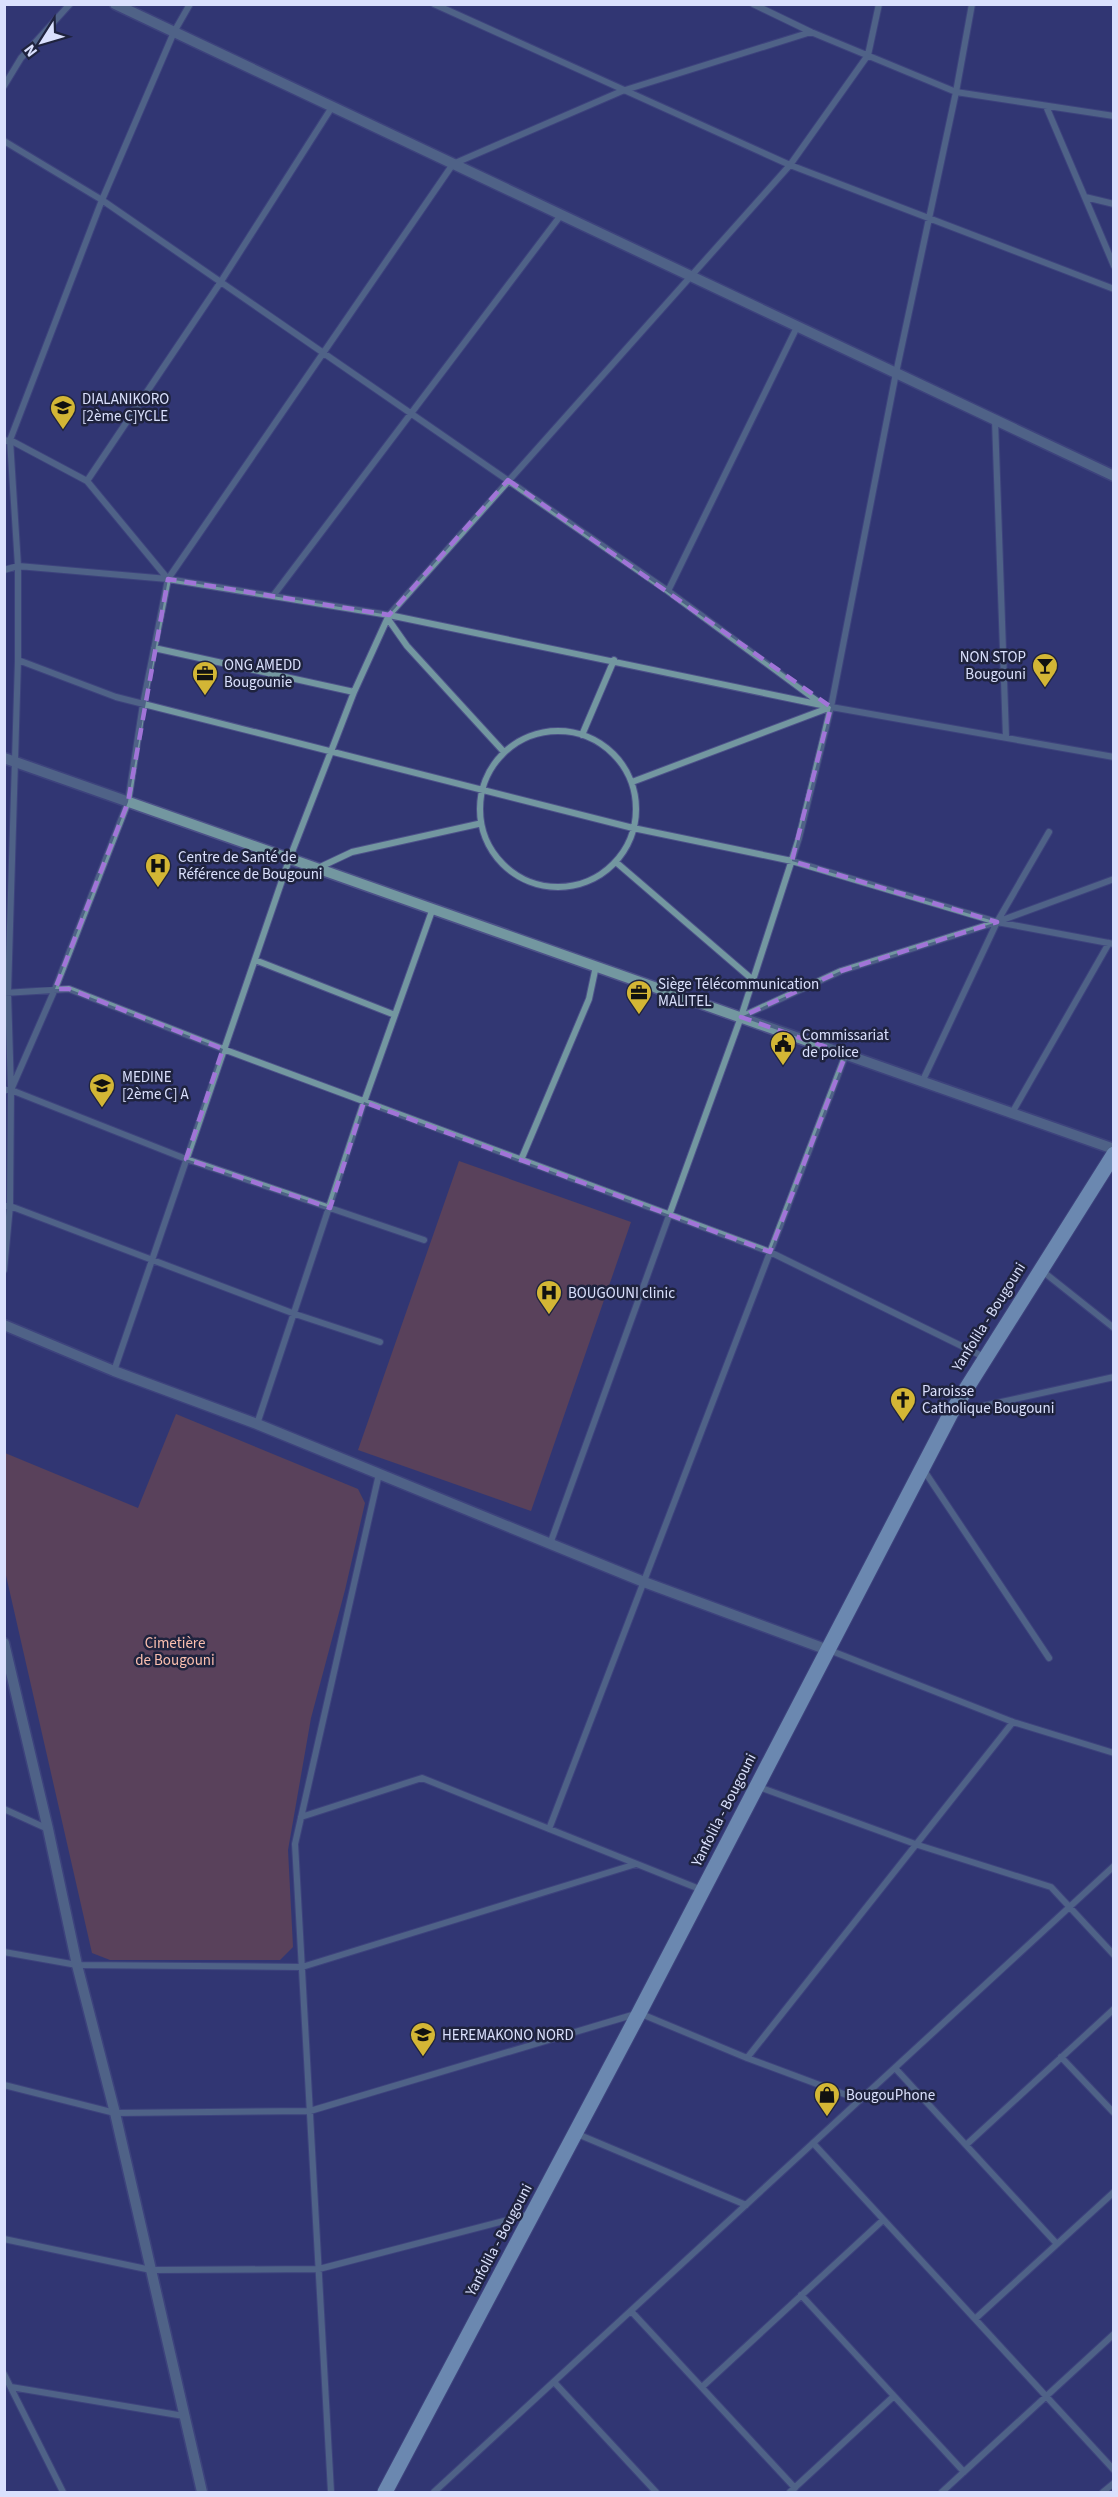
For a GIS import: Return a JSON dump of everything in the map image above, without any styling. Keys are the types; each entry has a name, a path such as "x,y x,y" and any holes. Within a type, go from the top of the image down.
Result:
{"main road":[{"name":"Yanfolila - Bougouni","path":"385,2493 639,2013 951,1413 1113,1151"}],"street":[{"path":"4,86 21,58 70,4"},
{"path":"115,4 1113,478"},
{"path":"4,1270 7,1206 6,993 10,760 18,660 18,566 7,440 102,200 174,32 190,4"},
{"path":"434,4 622,91 790,165 1113,289"},
{"path":"753,4 811,32 956,92 1113,116"},
{"path":"114,1371 289,860 354,692 389,617 508,480 790,165 868,55 879,4"},
{"path":"550,1544 741,1017 792,861 831,707 896,373 956,92 972,4"},
{"path":"8,1090 55,989 128,802 143,704 168,579 453,164 622,91 811,32"},
{"path":"1046,106 1113,266"},
{"path":"87,482 220,283 332,107"},
{"path":"4,141 102,200 668,591 821,703"},
{"path":"1085,197 1113,204"},
{"path":"273,596 561,215"},
{"path":"668,591 797,327"},
{"path":"995,420 1005,737"},
{"path":"7,440 87,482 168,579"},
{"path":"4,570 18,566 168,579 273,596 614,660 831,707 1113,758"},
{"path":"389,617 406,646 504,752"},
{"path":"154,648 354,692"},
{"path":"18,660 116,697 143,704 483,788 633,828 792,861 997,922 1111,943 1012,1113"},
{"path":"582,735 614,660"},
{"path":"632,782 831,707"},
{"path":"563,730 582,735 603,744 622,764 632,782 637,808 630,843 616,863 597,879 573,888 536,886 504,867 486,843 478,824 480,797 492,766 504,752 533,734 563,730"},
{"path":"10,760 289,860 318,868 923,1080 1113,1151"},
{"path":"318,868 352,852 478,824"},
{"path":"923,1080 997,922 1048,832"},
{"path":"616,863 753,980"},
{"path":"741,1017 841,971 997,922 1113,879"},
{"path":"256,1424 295,1314 364,1102 433,908"},
{"path":"255,960 395,1015"},
{"path":"521,1160 589,999 596,965"},
{"path":"6,993 69,989 364,1102 770,1252 984,1358"},
{"path":"549,1829 846,1054"},
{"path":"8,1090 186,1159 424,1240"},
{"path":"7,1206 295,1314 380,1342"},
{"path":"1040,1269 1113,1328"},
{"path":"4,1325 114,1371 256,1424 644,1581 1014,1722 1113,1753"},
{"path":"951,1413 1113,1377"},
{"path":"923,1468 1049,1658"},
{"path":"332,2493 295,1844 379,1474"},
{"path":"4,1643 77,1965 152,2270 201,2493"},
{"path":"747,2058 1014,1722"},
{"path":"301,1817 422,1778 703,1890"},
{"path":"757,1786 918,1845 1051,1887 1113,1955"},
{"path":"4,1809 48,1829"},
{"path":"4,1952 77,1965 302,1967 636,1863"},
{"path":"434,2493 1113,1866"},
{"path":"966,2145 1113,2008"},
{"path":"4,2085 115,2112 310,2111 639,2013 747,2058 860,2100"},
{"path":"1061,2057 1113,2113"},
{"path":"895,2068 1057,2244"},
{"path":"574,2132 746,2205"},
{"path":"813,2143 1113,2470"},
{"path":"975,2319 1113,2192"},
{"path":"4,2239 152,2270 319,2269 534,2213"},
{"path":"702,2387 883,2220"},
{"path":"801,2295 964,2472"},
{"path":"632,2311 792,2490 894,2397"},
{"path":"942,2493 1113,2334"},
{"path":"4,2374 63,2493"},
{"path":"554,2382 656,2493"},
{"path":"11,2387 184,2416"},
{"path":"1103,2493 1113,2483"}],"highlighted area":[{"path":"508,480 831,707 792,861 997,922 841,971 741,1017 846,1054 770,1252 364,1102 330,1208 186,1159 223,1049 69,989 55,989 128,802 168,579 389,615"}],"green space":[{"path":"459,1161 631,1222 531,1511 358,1450"},
{"name":"Cimetière de Bougouni","path":"176,1414 358,1489 365,1503 311,1718 288,1850 293,1947 280,1960 110,1960 92,1953 5,1571 5,1453 138,1508"}],"place":[{"name":"DIALANIKORO [2ème C]YCLE","path":"63,431"},
{"name":"NON STOP Bougouni","path":"1045,689"},
{"name":"ONG AMEDD Bougounie","path":"205,697"},
{"name":"Centre de Santé de Référence de Bougouni","path":"158,889"},
{"name":"Siège Télécommunication MALITEL","path":"639,1016"},
{"name":"Commissariat de police","path":"783,1067"},
{"name":"MEDINE [2ème C] A","path":"102,1109"},
{"name":"BOUGOUNI clinic","path":"549,1316"},
{"name":"Paroisse Catholique Bougouni","path":"903,1423"},
{"name":"HEREMAKONO NORD","path":"423,2058"},
{"name":"BougouPhone","path":"827,2118"}]}
